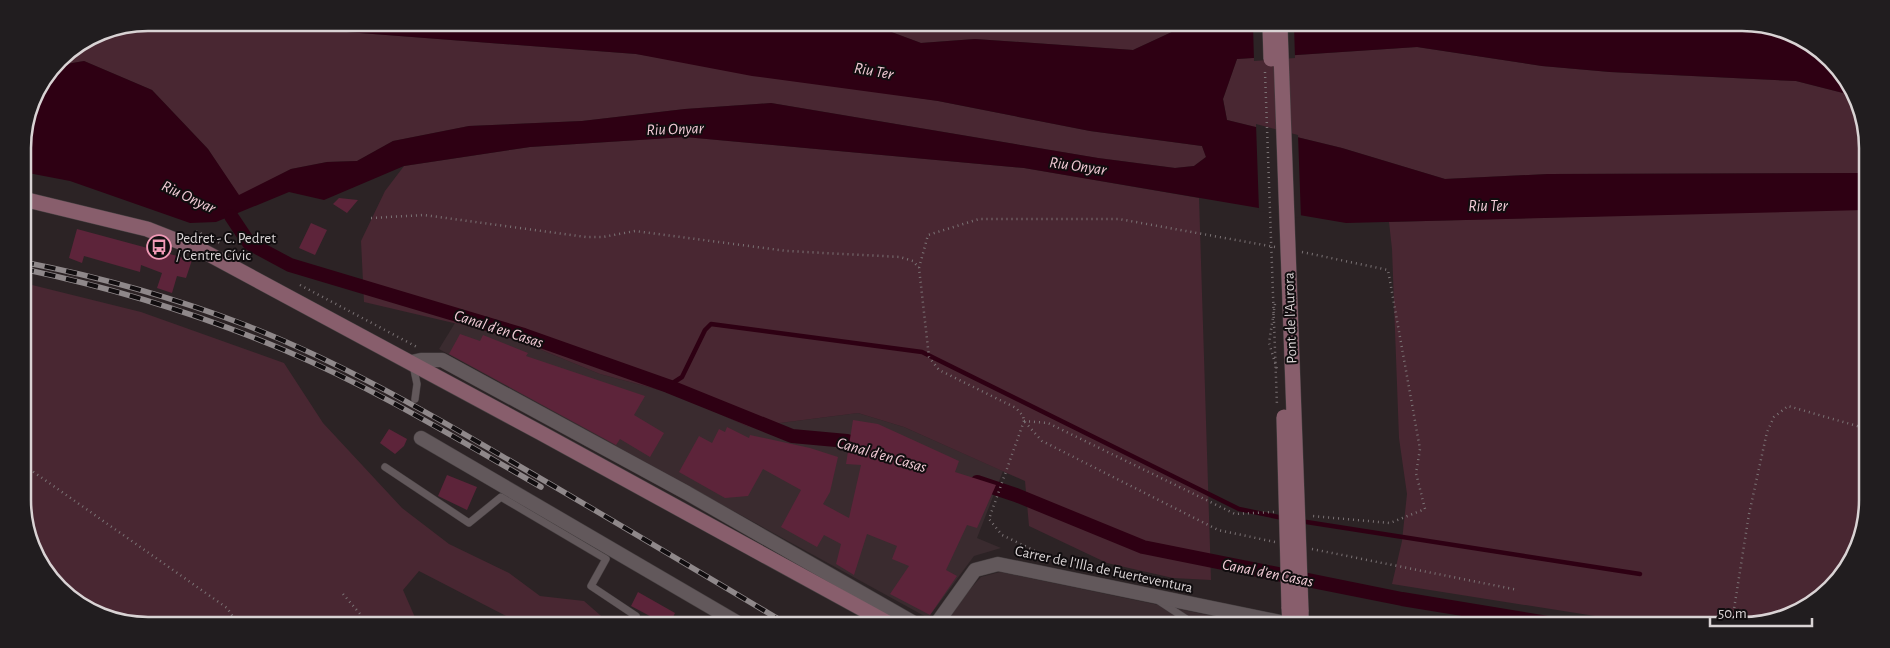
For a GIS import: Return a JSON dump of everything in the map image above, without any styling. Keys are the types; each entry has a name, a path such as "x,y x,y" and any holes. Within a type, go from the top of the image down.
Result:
{"main road":[{"name":"Pont de l'Aurora","path":"1270,31 1297,614"},
{"name":"Pont de l'Aurora","path":"1280,31 1297,614"},
{"path":"32,202 147,229 182,241 412,362 876,617"}],"street":[{"path":"412,362 442,360 687,493 903,617"},
{"path":"421,438 609,554 726,617"},
{"name":"Carrer de l'Illa de Fuerteventura","path":"941,617 965,581 975,570 982,567 1006,565 1253,616"}],"lane":[{"path":"412,362 417,384 415,399"},
{"path":"385,467 469,523 501,497 609,554 591,586 636,616"},
{"path":"1150,595 1182,616"}],"path":[{"path":"1265,65 1277,409"},
{"path":"371,218 424,215 588,237 639,231 787,251 900,257 912,261 919,268"},
{"path":"1276,247 1119,219 980,219 928,235 919,268 929,357 939,370 1016,408 1023,416 1024,421 1042,441 1218,530 1276,542"},
{"path":"1294,250 1388,270 1420,449 1416,473 1425,509 1390,523 1303,515"},
{"path":"1730,616 1734,609 1748,514 1766,432 1774,417 1788,406 1859,427"},
{"path":"1024,421 1048,423 1235,514 1274,512"},
{"path":"1024,421 989,520 1002,535 1058,560 1060,576"},
{"path":"31,471 227,608 233,617"},
{"path":"1305,548 1518,590"},
{"path":"343,594 363,617"}],"shaded area":[{"path":"148,31 344,31 636,54 938,101 1090,131 1202,146 1206,157 1194,166 1175,168 1098,158 771,103 685,109 582,121 469,126 393,141 357,161 327,162 291,169 239,196 208,149 152,90 84,61 68,64 83,51 104,40 118,35"},
{"path":"889,31 1174,31 1133,50 975,39 921,43"},
{"path":"1417,47 1542,66 1610,72 1796,81 1845,93 1853,111 1858,133 1859,173 1548,174 1445,179 1342,148 1227,120 1223,99 1237,59"},
{"path":"685,137 1024,168 1199,198 1211,580 1173,578 1107,563 1029,526 1025,481 904,427 858,413 749,427 675,394 600,374 505,335 364,302 361,241 385,191 404,166 530,147"},
{"path":"1859,209 1858,515 1855,530 1847,551 1830,577 1819,588 1793,605 1772,613 1757,616 1596,616 1392,584 1402,541 1407,494 1399,438 1392,249 1389,222"},
{"path":"32,285 141,312 284,363 323,423 402,508 449,544 509,573 540,596 584,601 602,617 508,617 419,571 403,590 415,617 133,616 104,608 77,593 51,565 37,537 32,515"},
{"path":"455,323 505,335 600,374 675,394 749,427 858,413 904,427 1003,471 977,538 1001,548 974,556 929,617 925,617 439,349"},
{"path":"1000,572 1216,616 950,616 963,597 981,577"}],"water":[{"path":"344,31 889,31 921,43 975,39 1133,50 1174,31 1757,32 1786,40 1813,55 1835,77 1845,93 1796,81 1610,72 1542,66 1417,47 1237,59 1223,99 1227,120 1342,148 1445,179 1548,174 1859,173 1859,210 1346,223 1024,168 685,137 530,147 404,166 324,200 289,192 216,222 190,223 70,181 32,174 32,133 37,111 43,97 55,77 68,64 84,61 152,90 208,149 239,195 291,169 327,162 357,161 393,141 469,126 582,121 685,109 771,103 1098,158 1175,168 1194,166 1206,157 1202,146 1090,131 938,101 752,76 636,54"}],"pier":[{"path":"1253,31 1294,31 1295,58 1254,61"},
{"path":"1256,124 1298,135 1301,218 1259,211"}],"building":[{"path":"339,198 358,200 347,213 333,204"},
{"path":"311,223 327,230 315,255 299,248"},
{"path":"77,229 192,260 186,278 177,276 172,293 157,288 162,273 141,265 140,272 84,256 82,263 69,258"},
{"path":"460,334 480,341 483,335 528,353 526,356 645,396 634,415 664,433 650,457 620,439 616,445 449,354"},
{"path":"853,420 878,424 959,461 955,472 996,485 977,528 967,525 946,570 957,576 930,615 890,594 909,566 892,559 897,546 867,534 854,575 836,564 841,544 824,535 817,547 781,527 801,490 763,469 748,496 725,498 679,472 699,436 712,443 719,429 725,432 727,427 749,438 750,435 810,448 838,457 830,492 823,504 849,518 861,465 846,464"},
{"path":"389,429 407,439 404,446 395,454 380,443"},
{"path":"447,475 477,487 467,510 438,496"},
{"path":"638,592 675,613 673,617 651,617 631,606"}],"waterway":[{"name":"Canal d'en Casas","path":"231,216 249,243 290,265 524,335 668,386 792,436 847,441 866,447"},
{"path":"668,386 682,377 705,330 711,324 922,352 1239,509 1283,518"},
{"name":"Canal d'en Casas","path":"977,482 1016,495 1143,547 1402,599 1506,616"},
{"path":"1300,521 1640,574"}],"railway":[{"path":"32,264 81,274 165,297 248,326 314,354 440,420 774,617"},
{"path":"32,271 123,293 155,303 220,325 284,350 383,397 541,487"}],"place":[{"name":"Pedret - C. Pedret / Centre Cívic","path":"159,247"}],"water label":[{"name":"Riu Ter","path":"874,70"},
{"name":"Riu Onyar","path":"675,128"},
{"name":"Riu Onyar","path":"1078,165"},
{"name":"Riu Onyar","path":"189,196"},
{"name":"Riu Ter","path":"1488,205"}]}
